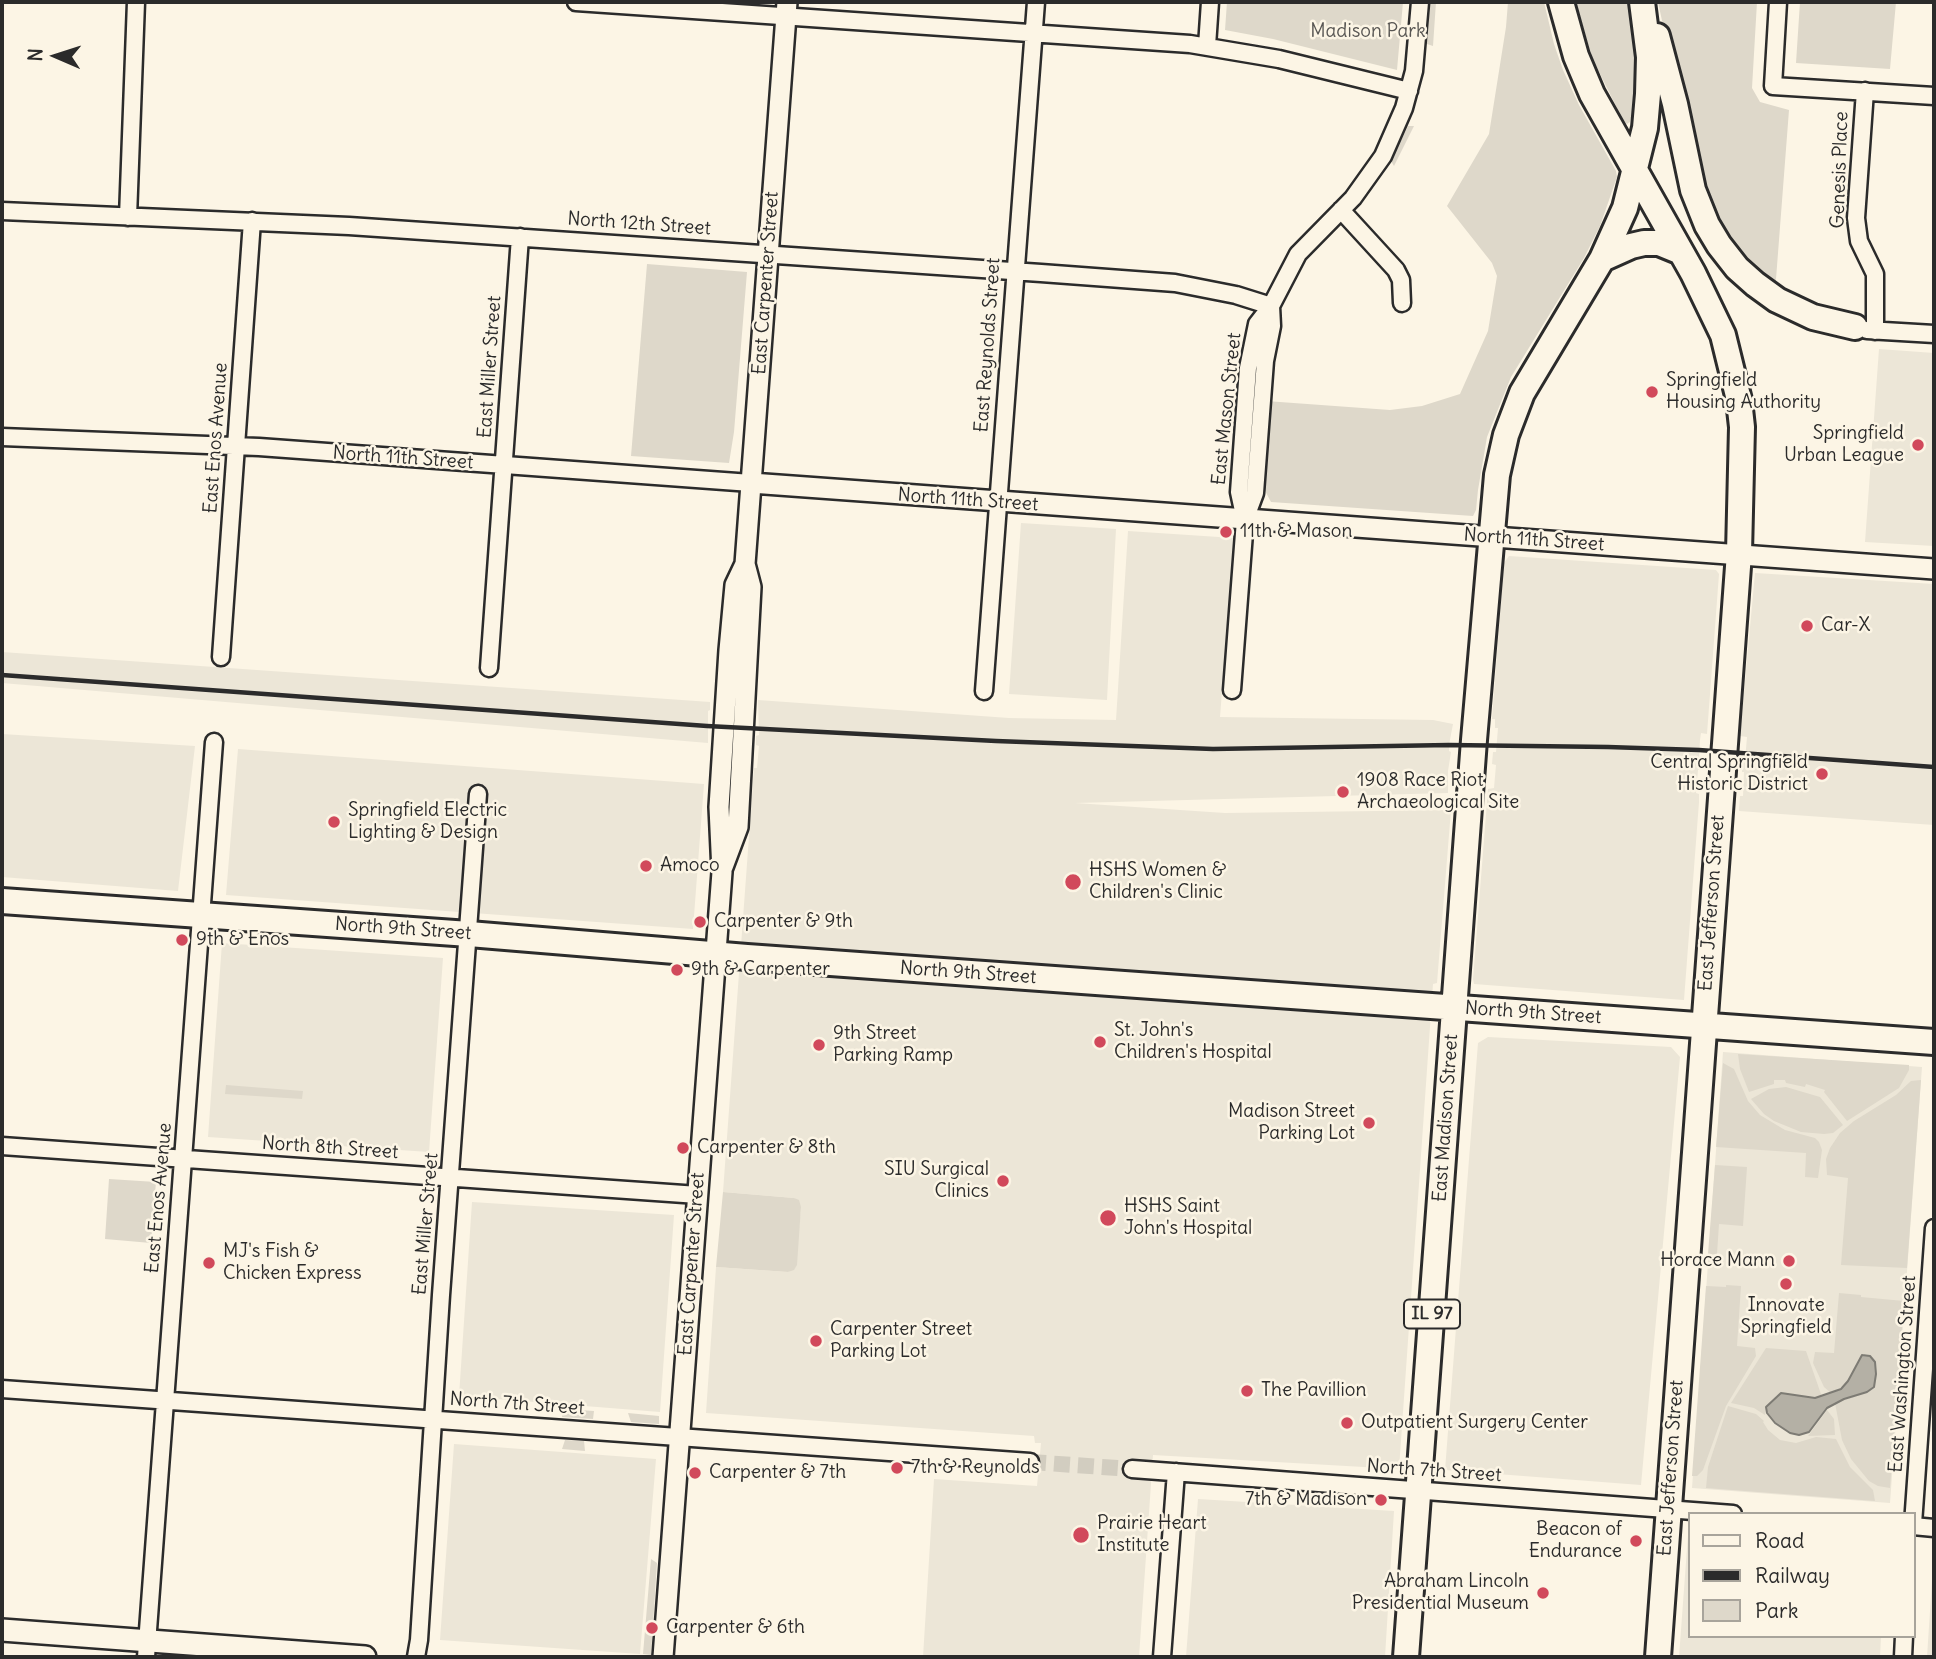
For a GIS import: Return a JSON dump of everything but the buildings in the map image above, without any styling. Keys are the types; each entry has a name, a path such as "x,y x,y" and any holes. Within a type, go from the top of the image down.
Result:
{"main road":[{"name":"East Jefferson Street","path":"1561,2 1576,56 1592,94 1681,252 1723,335 1739,400 1742,427 1739,553 1658,1657"},
{"name":"East Madison Street","path":"1406,1657 1490,537 1501,453 1529,378 1602,259 1625,208 1645,128 1649,57 1644,2"},
{"path":"1644,2 1666,68 1693,190 1707,225 1719,245 1737,268 1777,300 1813,317 1865,329"},
{"path":"1602,259 1644,243 1658,243 1681,252"},
{"name":"North 9th Street","path":"2,901 1934,1042"},
{"path":"2,1630 147,1649 365,1657"}],"street":[{"path":"128,216 136,2"},
{"path":"576,2 787,9 1033,34 1207,46 1279,59 1409,91"},
{"name":"East Reynolds Street","path":"984,691 1035,2"},
{"path":"1207,46 1210,2"},
{"name":"East Mason Street","path":"1232,690 1245,520 1255,493 1264,370 1272,326 1271,306 1298,254 1353,198 1383,156 1395,132 1416,62 1420,2"},
{"path":"1778,2 1773,86 1934,96"},
{"name":"East Carpenter Street","path":"663,1657 722,872 738,827 751,587 745,564 787,9"},
{"name":"Genesis Place","path":"1865,91 1856,218 1859,241 1875,274 1865,329"},
{"path":"1341,210 1396,270 1401,280 1402,303"},
{"name":"North 12th Street","path":"2,211 252,221 1015,271 1175,283 1236,295 1271,306"},
{"name":"East Enos Avenue","path":"221,657 252,221"},
{"name":"East Miller Street","path":"489,668 520,237"},
{"path":"1865,329 1934,334"},
{"name":"North 11th Street","path":"2,437 237,447 1934,569"},
{"name":"East Enos Avenue","path":"147,1649 214,742"},
{"name":"East Miller Street","path":"416,1657 420,1633 478,794"},
{"name":"North 8th Street","path":"2,1146 698,1195"},
{"name":"East Washington Street","path":"1914,1512 1934,1228"},
{"name":"North 7th Street","path":"2,1389 1030,1462"},
{"name":"North 7th Street","path":"1132,1469 1707,1512"},
{"path":"1162,1657 1176,1472"},
{"path":"1915,1525 1934,1528"},
{"path":"1903,1657 1904,1638"}],"shaded area":[{"path":"1879,349 1934,353 1934,546 1865,542"},
{"path":"1021,523 1116,529 1107,700 1009,694"},
{"name":"HSHS Saint John's Hospital","path":"1128,531 1234,538 1220,717 1433,720 1453,724 1449,745 1451,752 1448,793 1075,803 1225,813 1451,810 1437,983 1433,984 1399,1469 1153,1455 1139,1657 923,1657 934,1479 1037,1486 1041,1443 1035,1443 1034,1436 706,1413 716,1267 788,1272 795,1268 801,1207 794,1198 723,1192 754,768 757,768 759,746 756,745 756,736 759,735 758,700 1009,718 1116,720"},
{"path":"1509,556 1716,570 1719,574 1707,734 1701,733 1700,740 1699,757 1702,758 1702,769 1698,770 1696,793 1699,794 1699,802 1684,1000 1474,984 1488,789 1494,788 1496,765 1492,764 1498,728 1495,728 1495,719 1492,719 1504,563"},
{"path":"1755,573 1934,584 1934,825 1739,811 1740,796 1743,796 1742,760 1745,760 1747,737 1740,736"},
{"path":"2,652 710,702 708,743 2,683"},
{"path":"2,734 195,746 178,891 2,877"},
{"path":"238,749 704,784 693,929 226,895"},
{"path":"222,943 443,958 429,1152 208,1137"},
{"path":"1488,1037 1671,1047 1680,1057 1641,1485 1445,1470 1478,1043"},
{"path":"1723,1052 1922,1067 1890,1503 1692,1488"},
{"path":"472,1202 674,1215 660,1412 459,1396"},
{"path":"1862,1355 1870,1356 1875,1362 1874,1387 1827,1408 1809,1432 1799,1435 1790,1433 1775,1423 1767,1413 1766,1407 1781,1393 1815,1398 1841,1389"},
{"path":"454,1444 656,1459 640,1654 440,1640"},
{"path":"1198,1499 1394,1511 1385,1657 1186,1657"},
{"path":"1688,1535 1688,1638 1881,1638 1880,1657 1679,1657"},
{"path":"1934,1550 1934,1657 1927,1657"}],"green space":[{"name":"Madison Park","path":"1227,2 1403,2 1397,70 1273,39 1225,30"},
{"path":"1436,2 1433,46 1427,44 1430,3"},
{"path":"1508,2 1544,2 1563,70 1617,177 1600,226 1584,258 1511,377 1487,437 1476,510 1473,516 1271,502 1262,485 1266,401 1390,410 1422,406 1460,394 1488,331 1497,276 1492,263 1447,206 1489,134"},
{"path":"1576,2 1628,2 1634,45 1635,82 1634,105 1630,122 1627,124 1592,58"},
{"path":"1658,2 1757,2 1752,88 1760,102 1789,110 1775,292 1725,242 1690,151"},
{"path":"1800,2 1896,2 1890,69 1796,63"},
{"path":"1408,126 1414,126 1394,166 1391,161"},
{"path":"647,264 747,272 729,463 631,456"},
{"path":"1738,1054 1909,1065 1909,1070 1899,1088 1847,1121 1825,1090 1806,1084 1805,1087 1786,1083 1785,1080 1774,1080 1774,1084 1749,1092 1740,1069"},
{"path":"1723,1063 1734,1069 1748,1101 1760,1115 1785,1130 1815,1138 1819,1142 1822,1150 1818,1178 1805,1177 1806,1153 1716,1147"},
{"path":"1921,1080 1907,1268 1841,1265 1848,1178 1827,1175 1826,1159 1830,1148 1840,1133 1854,1121 1896,1095 1911,1081"},
{"path":"226,1085 303,1091 302,1099 225,1094"},
{"path":"1786,1087 1820,1097 1843,1125 1833,1133 1801,1132 1774,1121 1751,1099 1769,1089"},
{"path":"1715,1165 1747,1167 1743,1226 1719,1224 1717,1254 1708,1254"},
{"path":"109,1179 156,1182 151,1243 105,1239"},
{"path":"723,1192 799,1200 801,1207 797,1265 794,1270 788,1272 716,1267"},
{"path":"1706,1286 1741,1286 1737,1346 1755,1348 1756,1356 1726,1406 1703,1470 1697,1476 1692,1476"},
{"path":"1839,1293 1904,1301 1890,1488 1869,1481 1851,1459 1842,1440 1835,1403 1874,1387 1874,1360 1862,1355 1845,1385 1831,1393 1824,1387 1813,1363 1815,1352 1834,1353"},
{"path":"1766,1348 1806,1351 1822,1397 1805,1398 1783,1393 1766,1407 1765,1415 1754,1408 1731,1403"},
{"path":"1728,1406 1756,1414 1780,1440 1796,1443 1816,1437 1836,1439 1850,1467 1873,1490 1875,1501 1706,1488 1708,1467"},
{"path":"563,1409 594,1411 593,1419 562,1417"},
{"path":"1827,1410 1834,1419 1835,1435 1808,1436"},
{"path":"628,1413 659,1416 659,1424 631,1422"},
{"path":"565,1440 584,1441 585,1451 562,1449"},
{"path":"651,1559 657,1563 651,1655 643,1654"}],"tunnel":[{"path":"1030,1462 1132,1469"}],"railway":[{"path":"2,675 707,726 996,741 1213,749 1449,745 1608,747 1699,750 1934,767"}],"place":[{"name":"Springfield Housing Authority","path":"1652,392"},
{"name":"Springfield Urban League","path":"1918,445"},
{"name":"11th & Mason","path":"1226,532"},
{"name":"Car-X","path":"1807,626"},
{"name":"Central Springfield Historic District","path":"1822,774"},
{"name":"1908 Race Riot Archaeological Site","path":"1343,792"},
{"name":"Springfield Electric Lighting & Design","path":"334,822"},
{"name":"Amoco","path":"646,866"},
{"name":"HSHS Women & Children's Clinic","path":"1073,882"},
{"name":"Carpenter & 9th","path":"700,922"},
{"name":"9th & Enos","path":"182,940"},
{"name":"9th & Carpenter","path":"677,970"},
{"name":"St. John's Children's Hospital","path":"1100,1042"},
{"name":"9th Street Parking Ramp","path":"819,1045"},
{"name":"Madison Street Parking Lot","path":"1369,1123"},
{"name":"Carpenter & 8th","path":"683,1148"},
{"name":"SIU Surgical Clinics","path":"1003,1181"},
{"name":"HSHS Saint John's Hospital","path":"1108,1218"},
{"name":"Horace Mann","path":"1789,1261"},
{"name":"MJ's Fish & Chicken Express","path":"209,1263"},
{"name":"Innovate Springfield","path":"1786,1284"},
{"name":"Carpenter Street Parking Lot","path":"816,1341"},
{"name":"The Pavillion","path":"1247,1391"},
{"name":"Outpatient Surgery Center","path":"1347,1423"},
{"name":"7th & Reynolds","path":"897,1468"},
{"name":"Carpenter & 7th","path":"695,1473"},
{"name":"7th & Madison","path":"1381,1500"},
{"name":"Prairie Heart Institute","path":"1081,1535"},
{"name":"Beacon of Endurance","path":"1636,1541"},
{"name":"Abraham Lincoln Presidential Museum","path":"1543,1593"},
{"name":"Carpenter & 6th","path":"652,1628"}]}
